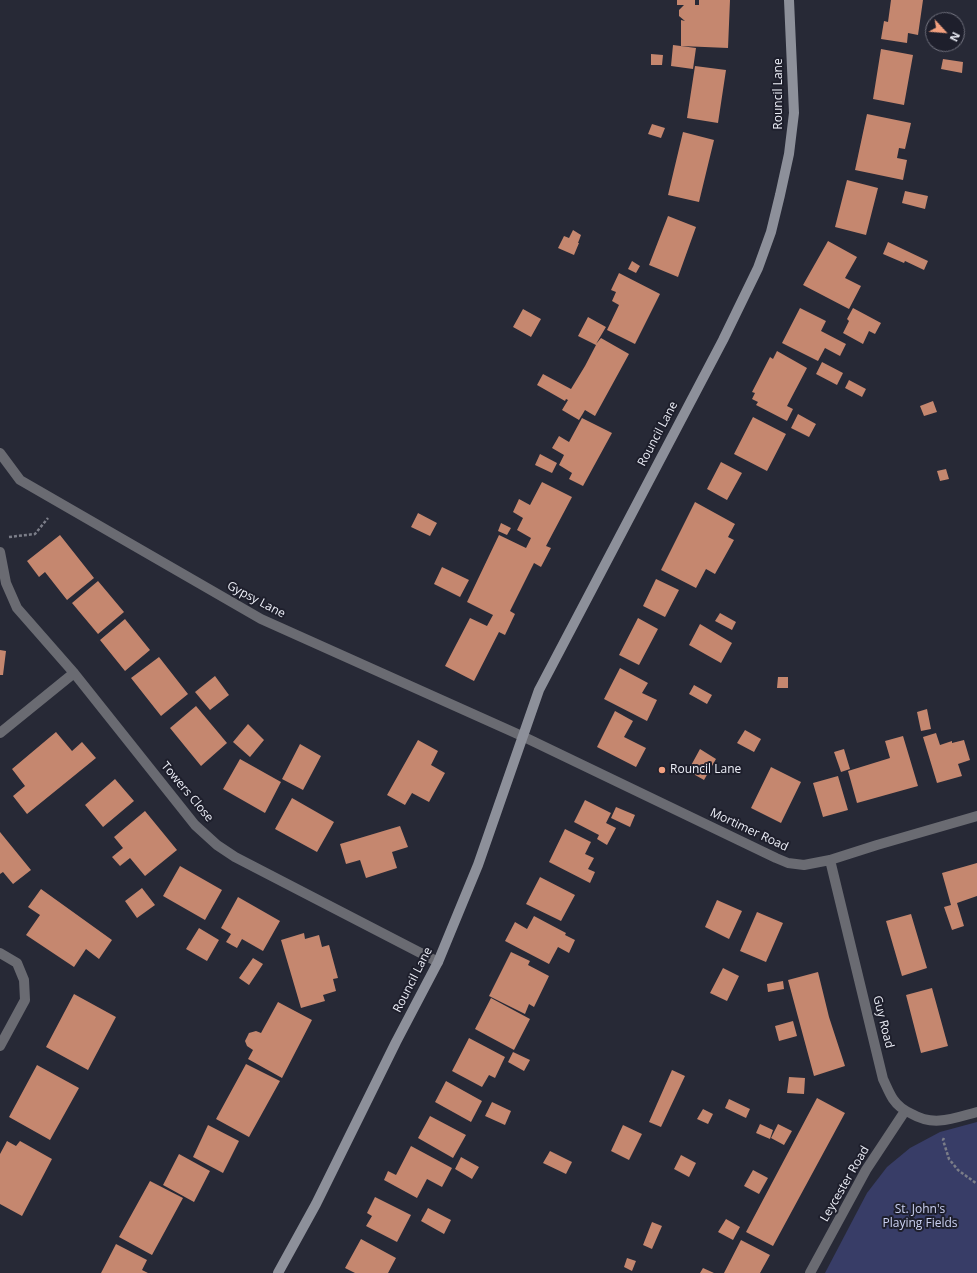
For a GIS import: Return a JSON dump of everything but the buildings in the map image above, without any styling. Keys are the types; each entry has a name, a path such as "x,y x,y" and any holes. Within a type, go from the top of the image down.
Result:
{"street":[{"name":"Rouncil Lane","path":"278,1273 316,1204 399,1036 438,962 478,865 539,690 723,340 758,268 771,232 789,154 792,133 794,113 789,0"},
{"name":"Gypsy Lane","path":"0,453 20,480 261,619 522,736"},
{"name":"Towers Close","path":"0,552 6,583 17,608 74,672 195,825 217,845 235,857 438,962"},
{"path":"0,733 74,672"},
{"name":"Mortimer Road","path":"522,736 776,858 788,863 804,866 830,860 977,816"},
{"name":"Guy Road","path":"830,860 884,1079 893,1098 905,1111 921,1120 934,1122 977,1112"},
{"path":"0,953 17,963 24,980 25,993 25,1000 0,1046"},
{"name":"Leycester Road","path":"810,1273 866,1170 905,1111"}],"path":[{"path":"7,537 36,534 60,503"},
{"path":"943,1140 949,1159 958,1170 977,1184"}],"green space":[{"name":"St. John's Playing Fields","path":"977,1122 977,1273 825,1273 867,1193 887,1167 910,1148 940,1132"}],"place":[{"name":"Rouncil Lane","path":"662,770"}]}
